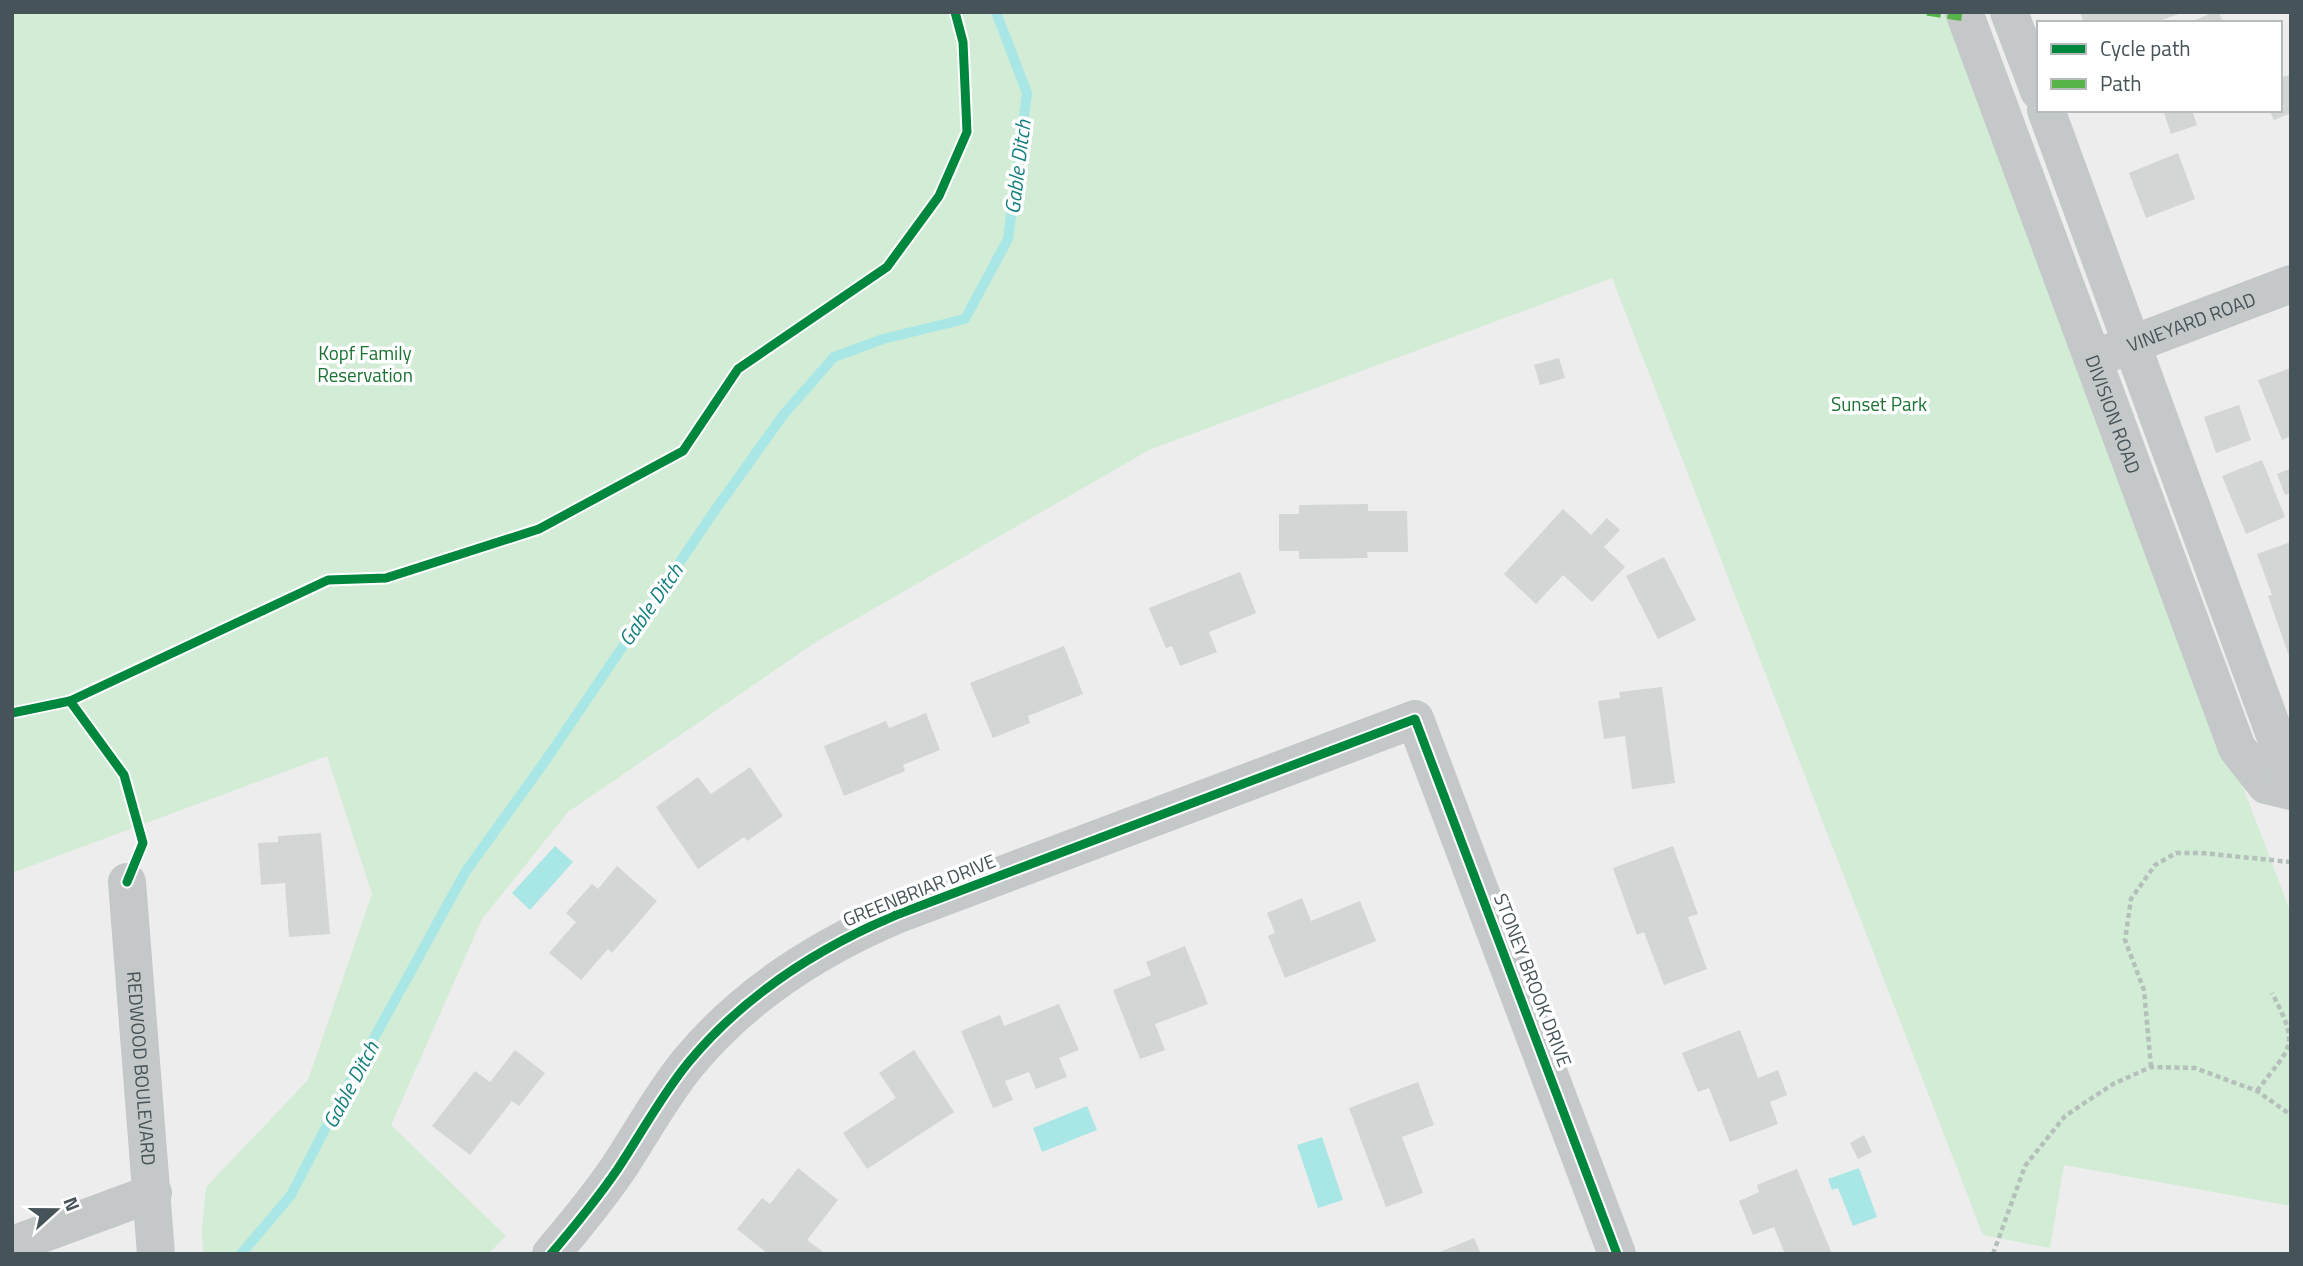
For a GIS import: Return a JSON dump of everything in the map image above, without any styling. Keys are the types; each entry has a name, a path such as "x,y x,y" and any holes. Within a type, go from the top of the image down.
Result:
{"street":[{"name":"DIVISION ROAD","path":"1964,12 2237,748 2266,785 2291,791"},
{"path":"2009,12 2037,86"},
{"path":"2047,112 2291,779"},
{"name":"VINEYARD ROAD","path":"2092,359 2291,284"},
{"name":"GREENBRIAR DRIVE","path":"551,1254 616,1171 663,1097 689,1063 748,1002 818,952 895,915 1415,719"},
{"name":"STONEY BROOK DRIVE","path":"1415,719 1617,1254"},
{"name":"REDWOOD BOULEVARD","path":"127,882 156,1254"},
{"path":"12,1245 153,1193"}],"path":[{"path":"2151,1067 2144,990 2125,940 2131,899 2155,865 2176,853 2291,862"},
{"path":"2257,1091 2289,1048 2291,1036 2285,1017 2272,993"},
{"path":"1993,1254 2025,1166 2065,1116 2113,1084 2151,1067 2195,1068 2257,1091 2291,1115"}],"green space":[{"name":"Kopf Family Reservation","path":"12,12 1944,12 1993,131 2291,913 2291,1206 2064,1165 2050,1248 1983,1235 1612,278 1149,450 816,642 568,812 482,919 391,1125 506,1236 488,1254 203,1254 206,1187 308,1080 372,894 327,756 12,873"}],"water":[{"path":"555,846 573,862 530,910 512,893"},
{"path":"1087,1106 1097,1130 1042,1152 1033,1128"},
{"path":"1322,1137 1343,1200 1318,1208 1297,1145"},
{"path":"1859,1168 1877,1217 1853,1226 1838,1188 1832,1190 1828,1179"}],"building":[{"path":"2080,12 2182,12 2159,21 2083,21"},
{"path":"2219,12 2222,21 2193,21"},
{"path":"2289,75 2291,113 2274,120 2270,112 2282,112 2282,77"},
{"path":"2164,112 2193,112 2197,125 2171,134"},
{"path":"2178,153 2195,199 2146,218 2129,173"},
{"path":"1559,358 1565,378 1540,385 1534,365"},
{"path":"2291,368 2291,436 2282,440 2258,380"},
{"path":"2239,405 2251,440 2216,453 2204,417"},
{"path":"2262,460 2285,517 2246,534 2222,476"},
{"path":"2289,469 2291,493 2285,495 2277,474"},
{"path":"1368,504 1368,511 1407,511 1408,552 1367,552 1368,558 1299,559 1299,551 1279,551 1279,514 1299,514 1299,505"},
{"path":"1563,509 1591,535 1607,518 1620,530 1604,547 1625,567 1592,602 1563,575 1536,604 1504,574"},
{"path":"2291,542 2291,659 2290,659 2257,554"},
{"path":"1664,557 1696,620 1658,639 1626,576"},
{"path":"1240,572 1256,613 1209,632 1217,652 1180,666 1172,646 1166,648 1149,608"},
{"path":"1064,646 1083,694 1028,716 1030,723 993,738 970,683"},
{"path":"1662,687 1675,783 1632,789 1625,736 1604,739 1598,701 1620,698 1619,692"},
{"path":"926,713 940,750 903,765 905,771 844,796 824,746 886,721 889,728"},
{"path":"750,767 783,816 747,841 744,837 698,869 656,807 698,777 711,794"},
{"path":"321,833 330,934 289,937 285,883 261,885 258,843 278,842 278,836"},
{"path":"1673,846 1698,914 1688,917 1707,969 1664,985 1644,932 1637,935 1613,868"},
{"path":"617,866 657,901 612,953 608,949 581,980 549,953 576,922 566,913 592,884 598,889"},
{"path":"1302,898 1311,921 1360,901 1376,941 1285,978 1268,936 1275,933 1267,913"},
{"path":"1185,946 1208,1004 1155,1024 1165,1050 1140,1059 1113,990 1151,975 1146,962"},
{"path":"1059,1004 1079,1050 1059,1058 1067,1077 1036,1089 1029,1072 1005,1081 1013,1100 993,1108 961,1031 1000,1015 1004,1026"},
{"path":"1740,1030 1758,1078 1778,1070 1787,1095 1770,1102 1778,1124 1730,1142 1709,1088 1698,1092 1682,1053"},
{"path":"515,1050 545,1073 519,1106 512,1101 470,1155 432,1126 475,1071 490,1082"},
{"path":"914,1050 954,1112 867,1169 843,1133 896,1098 879,1073"},
{"path":"1418,1082 1434,1125 1402,1137 1423,1193 1386,1207 1349,1108"},
{"path":"1864,1135 1872,1152 1858,1159 1850,1143"},
{"path":"798,1168 838,1200 807,1240 822,1251 820,1254 768,1254 737,1229 762,1198 770,1204"},
{"path":"1797,1169 1832,1254 1785,1254 1774,1227 1753,1235 1739,1201 1759,1192 1757,1185"},
{"path":"1474,1238 1481,1254 1435,1254"}],"waterway":[{"name":"Gable Ditch","path":"241,1254 291,1195 341,1098 466,871 548,757 711,516 784,414 834,357 883,339 965,319 1008,239 1027,93 996,12"}],"marked path":[{"path":"1927,12 1965,18"}],"cycle path":[{"path":"12,713 70,701 328,580 386,578 539,529 683,451 738,369 887,267 939,196 967,132 963,42 955,12"},
{"path":"70,701 124,775 143,843 127,882"},
{"path":"551,1254 609,1181 688,1063 757,995 810,959 896,915 1415,719 1617,1254"}],"park label":[{"name":"Sunset Park","path":"1879,404"}]}
